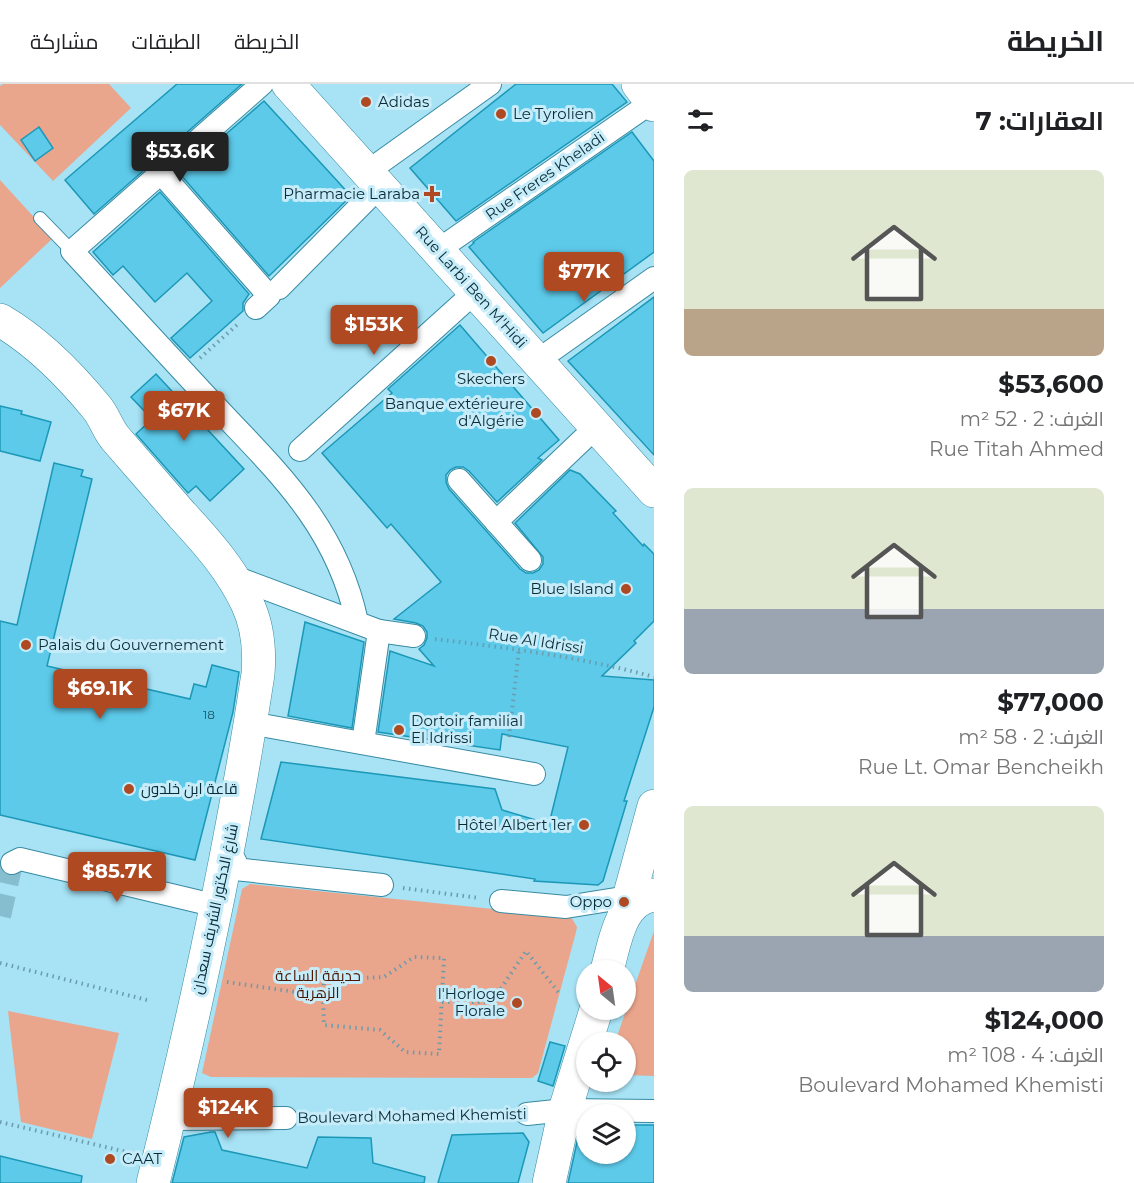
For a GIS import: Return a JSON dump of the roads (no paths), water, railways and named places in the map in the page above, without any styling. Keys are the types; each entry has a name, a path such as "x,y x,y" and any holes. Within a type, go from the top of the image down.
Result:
{"main road":[{"name":"Rue Larbi Ben M'Hidi","path":"288,84 654,491"},
{"path":"0,320 16,329 50,358 99,410 109,431"},
{"path":"0,342 37,370 88,422 109,431"},
{"name":"شارغ الدكتور الشريف سعدان","path":"109,431 232,576 256,627 258,644 258,674 217,906 156,1172"},
{"path":"611,960 635,903 654,806"},
{"path":"549,1183 565,1110 593,1020"}],"street":[{"path":"262,84 72,251 277,472 313,517 340,565 357,622"},
{"path":"160,173 268,297 374,179 490,84"},
{"name":"Rue Freres Kheladi","path":"438,250 648,97"},
{"path":"537,361 654,278"},
{"path":"300,450 474,292"},
{"path":"496,522 596,426"},
{"path":"459,480 530,560"},
{"path":"232,576 379,631 414,636"},
{"path":"363,743 379,631"},
{"path":"250,723 534,774"},
{"path":"228,847 236,863 235,869 382,885"},
{"path":"12,863 20,859 217,906"},
{"path":"501,901 566,907 635,903"},
{"name":"Boulevard Mohamed Khemisti","path":"527,1114 565,1110 654,1111"},
{"name":"Boulevard Mohamed Khemisti","path":"169,1119 286,1118"}],"lane":[{"path":"40,218 72,251"}],"tunnel":[{"path":"0,916 12,863"}],"place":[{"name":"Adidas","path":"366,102"},
{"name":"Le Tyrolien","path":"501,114"},
{"name":"Pharmacie Laraba","path":"432,194"},
{"name":"Skechers","path":"491,361"},
{"name":"Banque extérieure d'Algérie","path":"536,413"},
{"name":"Blue Island","path":"626,589"},
{"name":"Palais du Gouvernement","path":"26,645"},
{"name":"Dortoir familial El Idrissi","path":"399,730"},
{"name":"قاعة ابن خلدون","path":"129,789"},
{"name":"Hôtel Albert 1er","path":"584,825"},
{"name":"Oppo","path":"624,902"},
{"name":"l'Horloge Florale","path":"517,1003"},
{"name":"CAAT","path":"110,1159"}],"park label":[{"name":"حديقة الساعة الزهرية","path":"318,984"}]}
